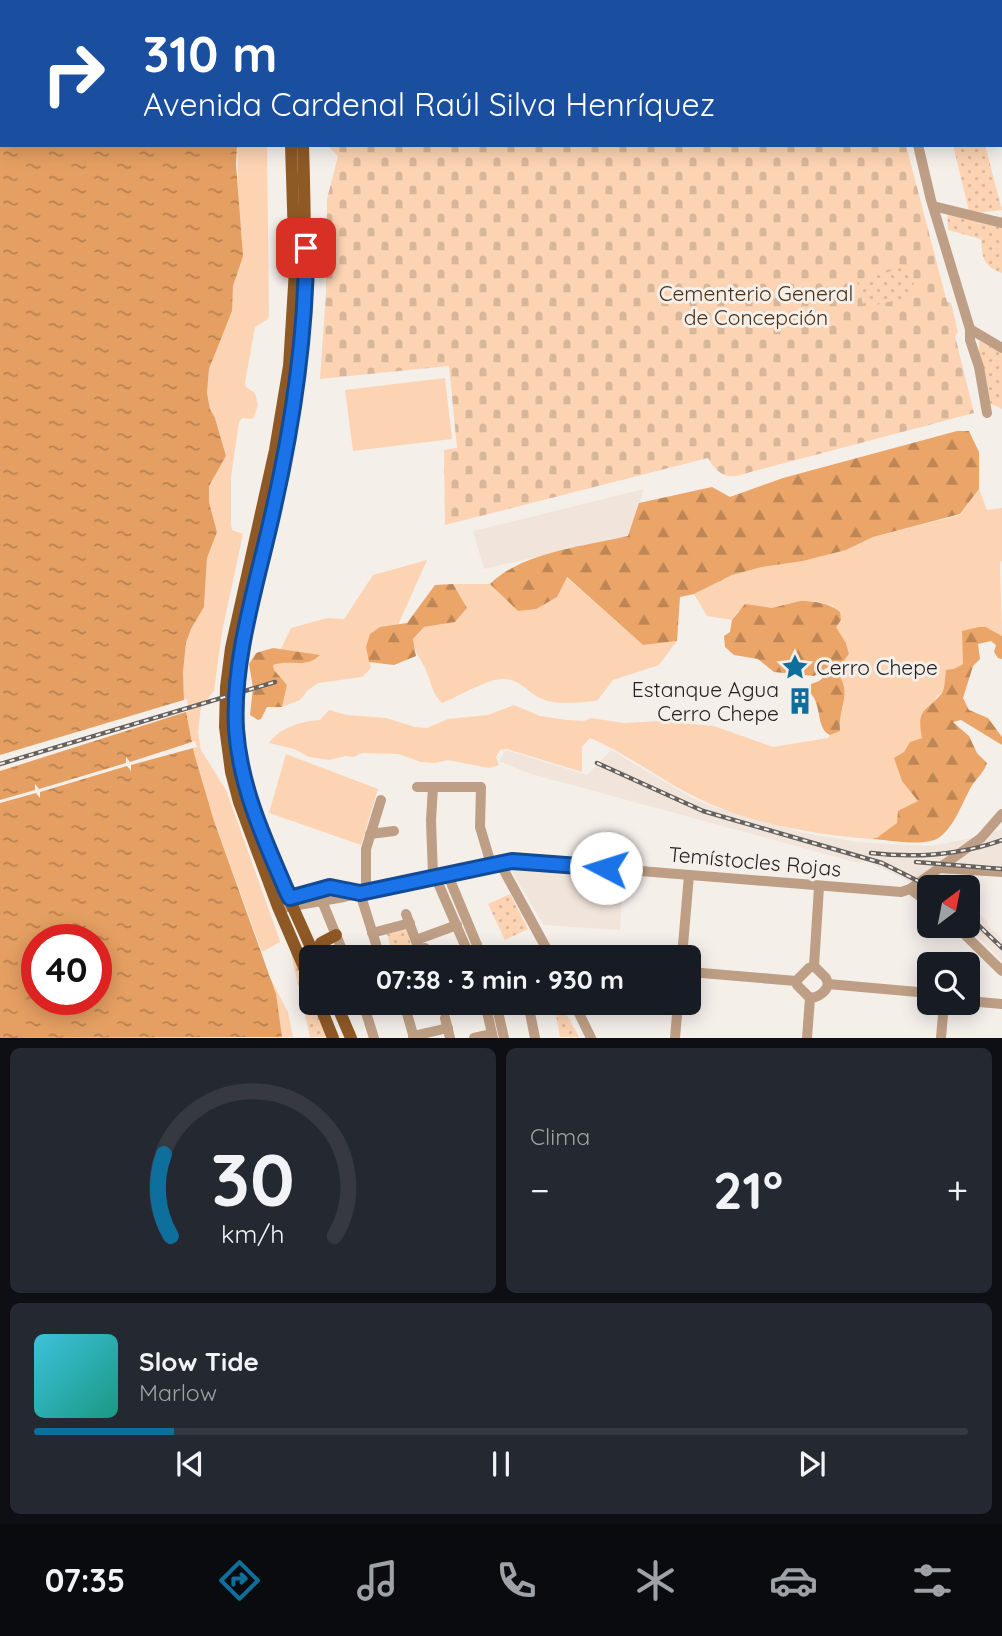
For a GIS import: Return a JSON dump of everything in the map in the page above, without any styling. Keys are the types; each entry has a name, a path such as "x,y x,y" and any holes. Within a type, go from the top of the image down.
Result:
{"main road":[{"path":"291,147 295,270 289,366 275,450 231,648 225,707 227,754 235,787 278,907 299,956"},
{"path":"303,147 306,248 301,355 285,457 241,655 236,704 237,743 247,789 257,821 310,945"},
{"path":"320,945 336,936"},
{"path":"324,1015 333,1038"},
{"path":"341,1015 351,1038"}],"street":[{"path":"918,147 933,206 970,329 970,340 979,367 988,413"},
{"path":"933,206 1002,223"},
{"path":"970,329 1002,348"},
{"path":"417,787 481,787 480,827 496,864 544,945"},
{"path":"433,787 430,820 434,876 465,945"},
{"path":"376,945 363,892 365,856 381,800"},
{"path":"917,894 910,889 981,838 1002,814"},
{"path":"370,834 394,831"},
{"name":"Temístocles Rojas","path":"292,903 323,901 447,873 523,861 820,887 898,892 910,889"},
{"path":"940,868 1002,872"},
{"path":"447,873 477,945"},
{"path":"683,945 689,875"},
{"name":"Temístocles Rojas","path":"278,907 317,890 336,887 363,892"},
{"path":"810,999 816,998 828,984 826,978 814,966 820,887"},
{"path":"317,890 340,945"},
{"path":"372,933 408,918 420,945"},
{"path":"422,945 457,925"},
{"path":"968,938 1002,971"},
{"path":"796,981 814,966"},
{"path":"701,972 796,981"},
{"path":"796,981 810,999 807,1038"},
{"path":"828,984 917,992"},
{"path":"980,1002 1002,1004"},
{"path":"367,1015 374,1038"},
{"path":"408,1015 414,1037 448,1028"},
{"path":"474,1038 492,1036 488,1015"},
{"path":"499,1015 504,1038"},
{"path":"530,1015 535,1038"},
{"path":"580,1015 591,1038"},
{"path":"675,1038 677,1015"},
{"path":"941,1038 942,1015"}],"shaded area":[{"path":"644,489 629,536 484,569 473,531"},
{"path":"506,750 587,775 611,750 708,805 800,832 857,842 930,846 983,836 1002,829 1002,870 954,870 950,875 917,875 917,887 868,862 858,863 528,773 499,761"},
{"path":"514,864 623,874 620,930 544,925 513,873"},
{"path":"980,914 1002,939 1002,961 979,938"}],"green space":[{"path":"237,147 267,147 269,315 268,319 255,327 245,383 246,387 255,393 258,405 253,419 242,418 239,422 231,477 232,530 243,534 222,632 214,691 201,707 198,732 201,750 226,790 279,938 280,942 262,952 214,821 194,753 184,701 183,672 186,643 204,607 207,558 217,532 209,502 209,486 226,456 207,393 209,369 232,311 232,294 242,238"},
{"name":"Cementerio General de Concepción","path":"329,147 907,147 947,302 951,303 958,332 955,336 974,413 736,476 719,472 708,458 445,525 444,450 457,448 449,366 320,379 326,292 327,199 338,156"},
{"path":"953,147 986,147 1002,210 976,213 1002,217 1002,273 987,264 981,239 948,230 947,205 969,211"},
{"path":"908,266 917,295 864,308 857,281"},
{"path":"979,341 1002,353 1002,409 986,401 979,367"},
{"path":"445,378 452,439 353,451 345,390"},
{"path":"957,431 969,431 979,452 979,489 960,514 873,537 846,550 732,575 694,594 680,597 677,641 643,645 567,577 557,597 536,609 518,611 490,584 503,573 537,557 628,536 639,503 712,487 730,497 783,478"},
{"path":"979,489 987,510 1002,508 1002,636 986,627 972,630 963,664 946,679 943,692 937,696 922,738 910,742 904,752 919,801 892,828 872,839 786,827 723,809 689,794 590,738 582,747 582,772 507,749 500,750 496,757 499,765 489,768 448,760 421,762 398,754 362,753 354,757 329,760 309,757 294,749 269,743 292,726 320,720 329,710 347,715 386,718 427,728 448,719 488,715 514,705 540,716 568,720 584,721 591,718 624,723 659,721 714,726 773,747 828,738 840,731 845,692 844,685 834,669 849,654 836,627 833,606 816,601 800,601 772,608 738,611 732,620 707,616 694,594 732,575 846,550 873,537 960,515"},
{"path":"427,560 398,625 380,627 366,647 371,668 362,677 318,683 300,700 282,707 287,685 273,670 273,665 291,628 327,618 344,619 373,575"},
{"path":"566,577 643,645 677,641 659,665 613,680 597,701 549,701 515,681 504,679 497,679 442,703 438,699 413,639 424,627 455,622 467,608 453,584 490,584 519,611"},
{"path":"453,584 467,608 455,622 424,627 413,639 416,656 394,665 369,662 366,647 370,634 380,627 407,623 435,585"},
{"path":"800,601 822,603 840,612 841,620 836,627 849,654 843,662 833,664 814,676 774,672 758,659 734,655 725,647 724,636 730,632 732,620 745,604 772,608"},
{"path":"986,627 1002,636 1002,659 994,652 996,645 991,641 978,644 980,659 973,666 963,698 969,710 988,718 1002,737 1002,745 961,720 953,722 969,736 977,753 987,763 950,827 935,840 927,842 872,839 897,823 898,811 918,801 902,781 894,758 904,752 910,742 922,738 921,715 942,693 946,670 963,664 962,631"},
{"path":"273,648 320,655 309,662 273,665 287,685 282,707 267,707 258,720 250,715 253,688 249,664 256,653"},
{"path":"834,669 844,685 845,692 840,731 830,735 823,728 817,704 811,694 811,684"},
{"path":"286,754 378,789 361,845 269,813"},
{"path":"510,894 528,929 505,940 488,904"},
{"path":"407,929 411,945 390,945 387,934"},
{"path":"287,936 299,966 299,989"},
{"path":"268,974 288,1012 293,1037 282,1037"},
{"path":"305,1015 318,1015 327,1037 310,1037"},
{"path":"556,1015 567,1015 579,1037 560,1037"}],"water":[{"path":"0,147 237,147 243,256 233,286 232,311 209,369 207,393 226,456 209,486 209,502 217,532 207,558 204,607 186,643 184,701 194,753 214,821 276,994 282,1037 0,1038"}],"pier":[{"path":"187,699 189,711 0,771 0,755"},
{"path":"195,741 197,747 131,765 131,771 127,766 40,792 40,798 36,793 0,803 0,800 35,790 35,784 39,789 126,763 126,757 130,762"}],"railway":[{"path":"0,764 275,682"},
{"path":"597,763 703,811 882,863 917,880"},
{"path":"871,853 937,854 1002,840"},
{"path":"916,862 1002,869"},
{"path":"980,927 1002,948"}],"place":[{"name":"Cerro Chepe","path":"795,667"},
{"name":"Estanque Agua Cerro Chepe","path":"800,701"}],"route":[{"path":"306,248 303,334 294,407 241,655 236,704 237,743 247,789 257,821 286,890 290,898 330,887 360,893 512,861 606,868"}]}
